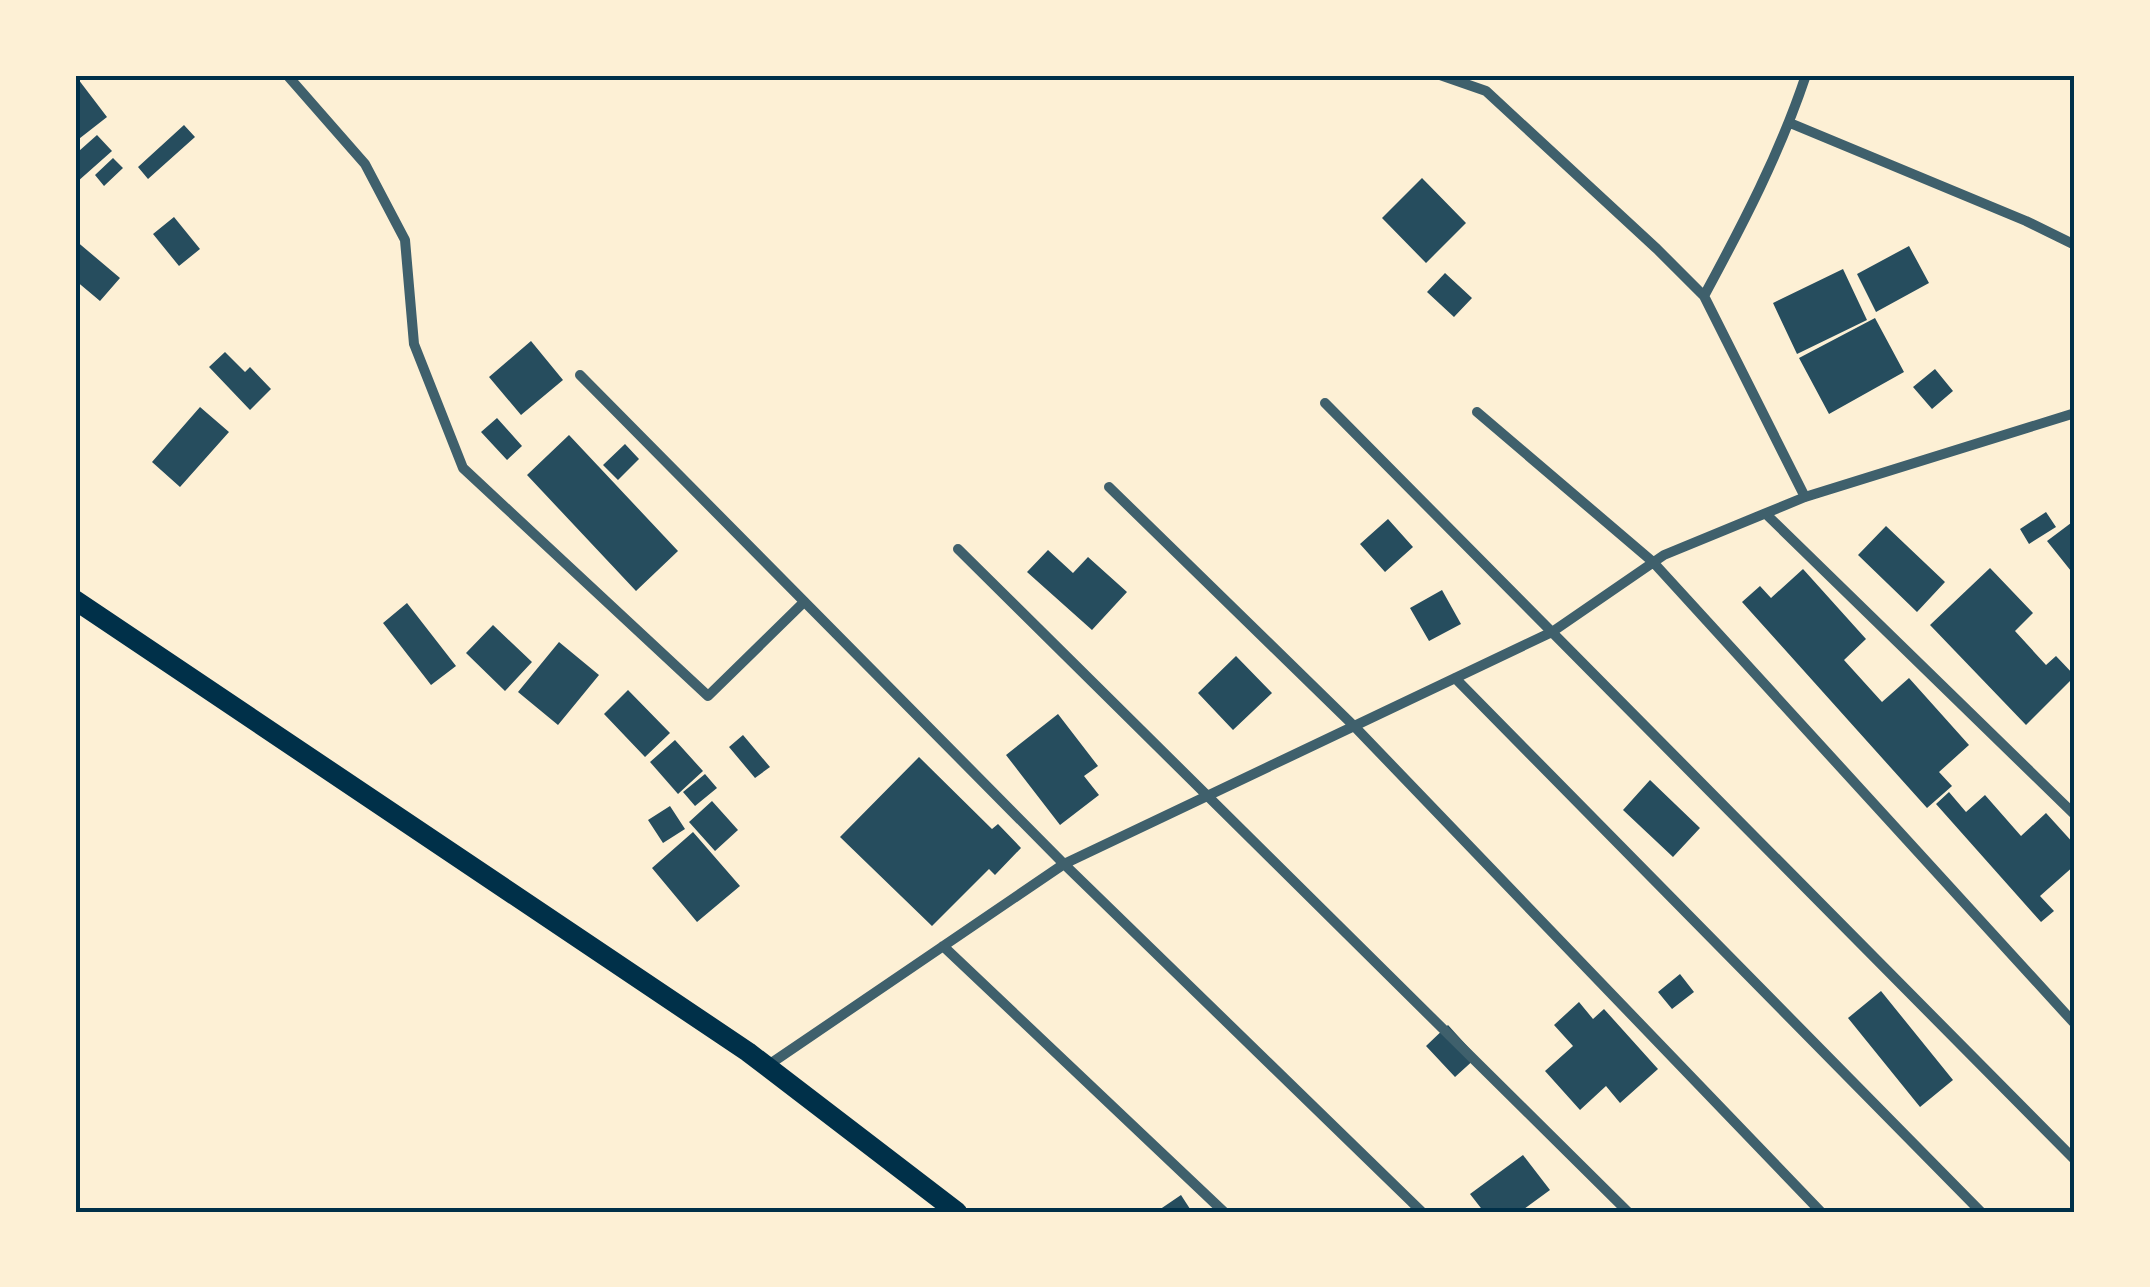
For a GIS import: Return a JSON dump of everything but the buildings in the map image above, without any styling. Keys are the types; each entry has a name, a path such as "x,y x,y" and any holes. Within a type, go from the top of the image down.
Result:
{"main road":[{"path":"75,600 767,1066 956,1212"}],"street":[{"path":"286,75 364,164 404,240 414,344 463,468 708,696 804,602"},
{"path":"1440,75 1486,90 1704,296 1805,497"},
{"path":"1704,296 1752,206 1790,122 1806,75"},
{"path":"1790,122 2075,246"},
{"path":"580,374 1064,864 1422,1212"},
{"path":"1325,402 2075,1160"},
{"path":"1477,412 1654,562 2075,1024"},
{"path":"767,1066 1064,864 1552,632 1654,562 1805,497 2075,414"},
{"path":"1110,488 1354,726 1821,1212"},
{"path":"1766,514 2075,816"},
{"path":"958,549 1628,1212"},
{"path":"1456,678 1981,1212"},
{"path":"942,946 1224,1212"}]}
